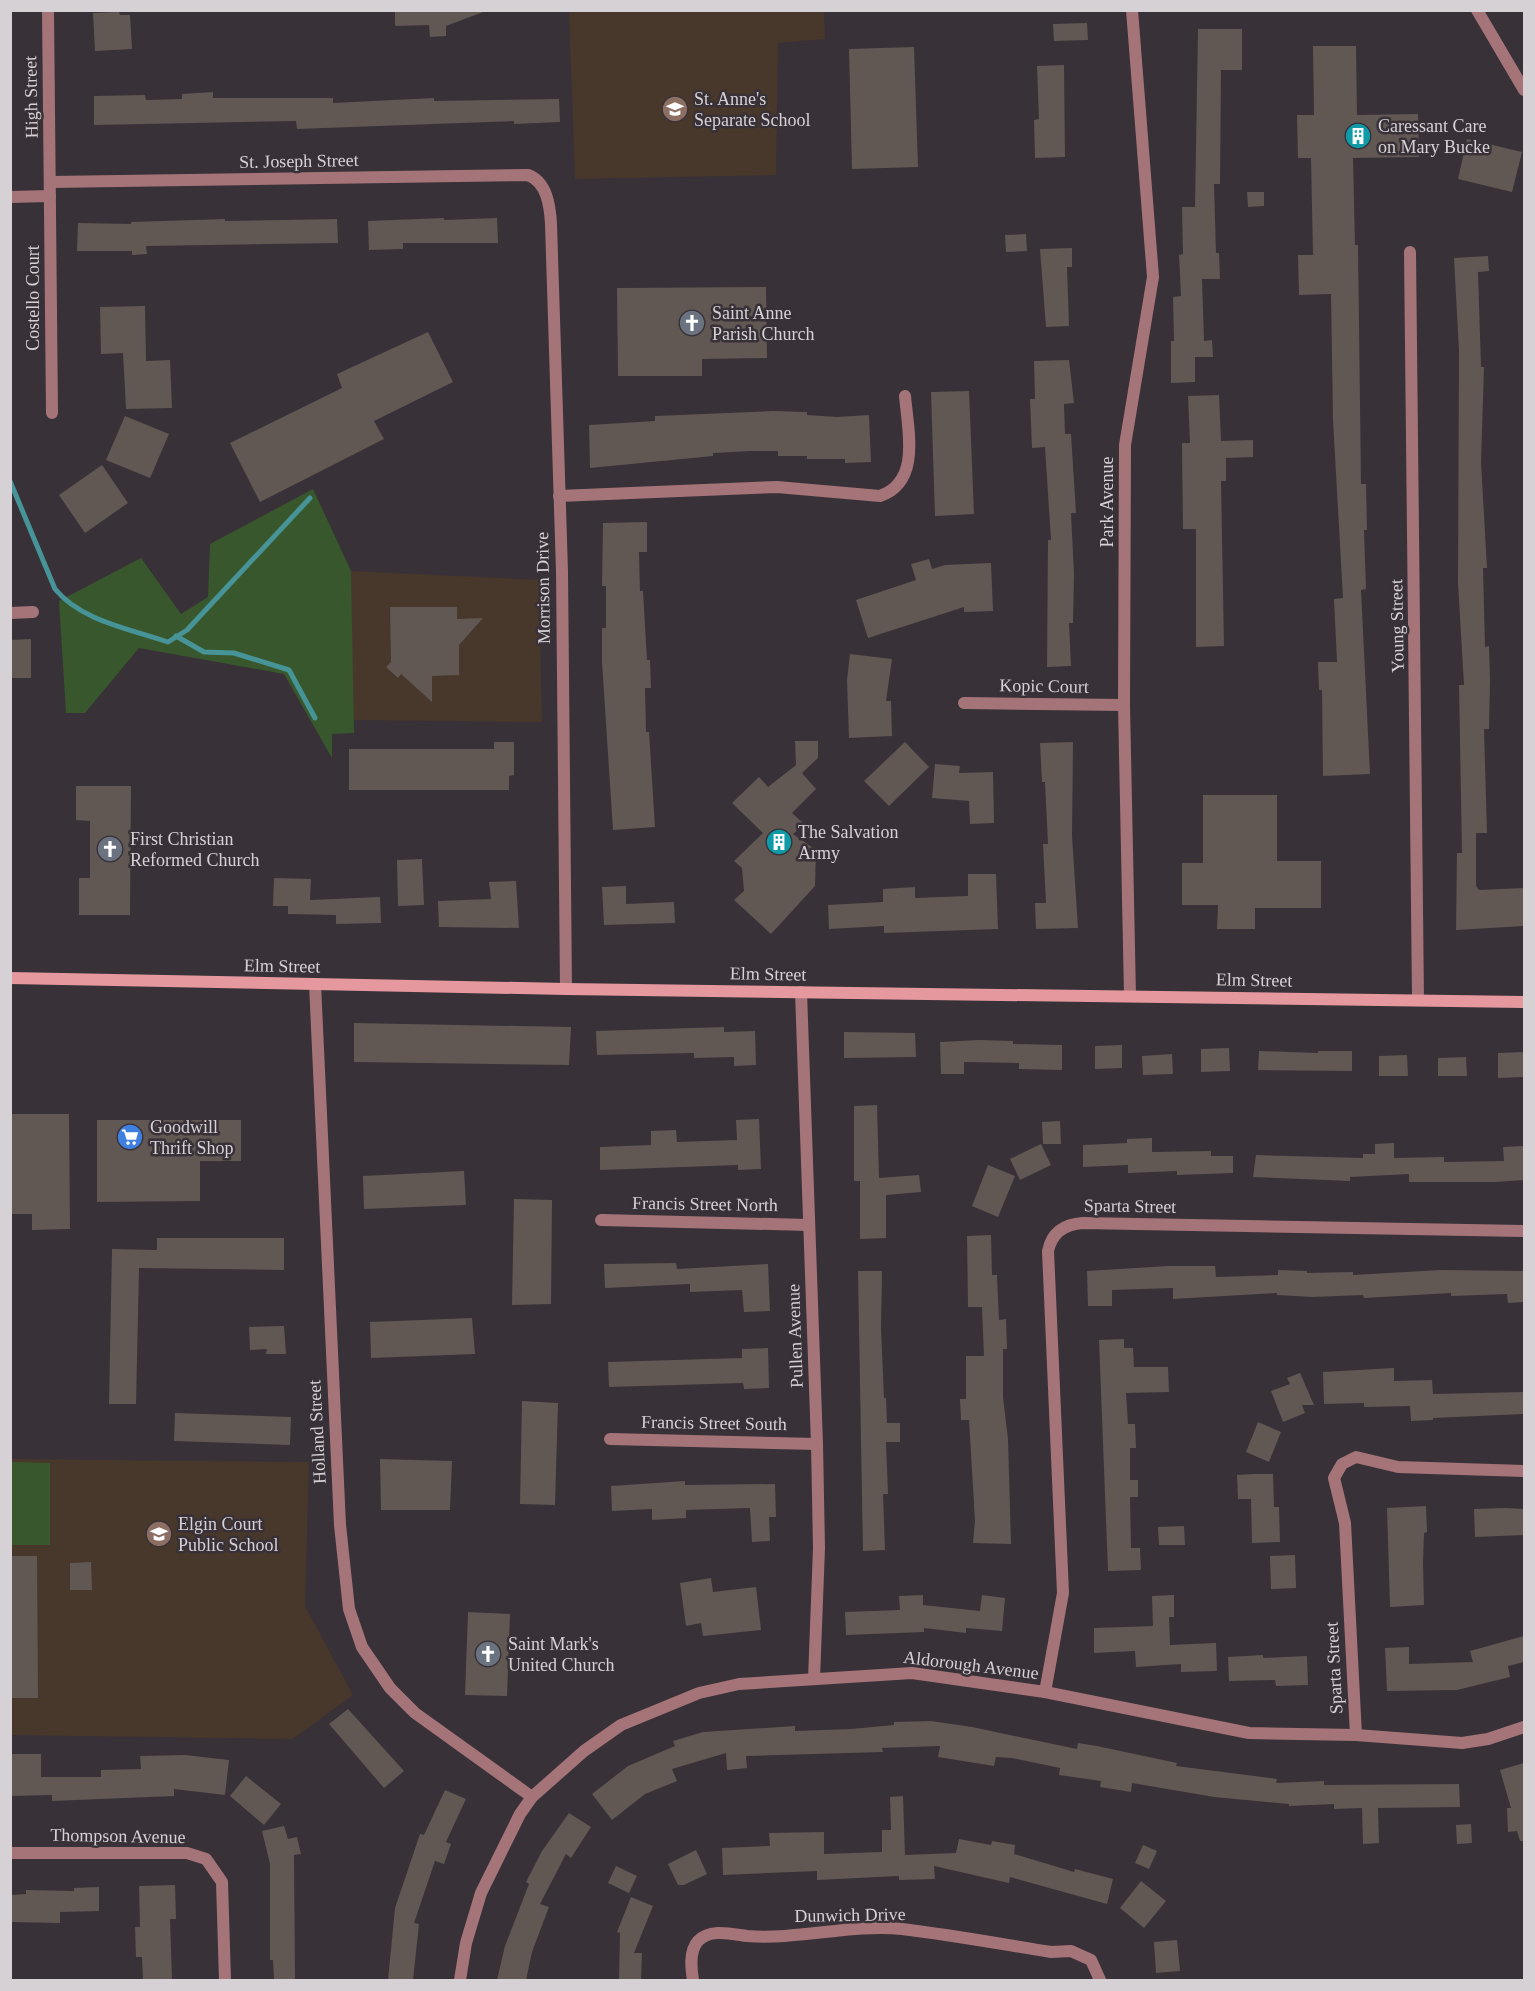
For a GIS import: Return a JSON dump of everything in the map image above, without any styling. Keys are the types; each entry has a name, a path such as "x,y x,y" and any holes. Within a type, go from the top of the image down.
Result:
{"main road":[{"name":"Elm Street","path":"10,978 566,989 1524,1002"}],"street":[{"name":"High Street","path":"48,10 50,182"},
{"name":"Park Avenue","path":"1130,996 1124,705 1125,445 1153,277 1132,10"},
{"path":"1477,10 1524,90"},
{"name":"St. Joseph Street","path":"50,182 528,175 535,178 543,188"},
{"name":"Costello Court","path":"50,182 52,413"},
{"name":"Morrison Drive","path":"543,188 548,199 551,224 559,496 566,989"},
{"path":"10,197 50,196"},
{"name":"Young Street","path":"1410,252 1418,1000"},
{"path":"559,496 777,487 880,496 894,491 902,480 908,464 905,396"},
{"path":"10,613 33,612"},
{"name":"Kopic Court","path":"964,703 1124,705"},
{"name":"Holland Street","path":"315,984 340,1525 349,1609 362,1647 390,1688 415,1713 532,1797"},
{"name":"Pullen Avenue","path":"801,992 819,1548 814,1679"},
{"name":"Francis Street North","path":"601,1220 809,1225"},
{"name":"Sparta Street","path":"1045,1692 1063,1593 1048,1251 1053,1238 1061,1229 1083,1223 1524,1232"},
{"name":"Francis Street South","path":"610,1439 817,1444"},
{"name":"Sparta Street","path":"1356,1735 1345,1523 1335,1478 1342,1464 1356,1457 1364,1457 1398,1467 1524,1472"},
{"name":"Aldorough Avenue","path":"460,1980 466,1943 481,1893 519,1814 532,1797 584,1750 621,1725 699,1693 739,1684 912,1673 1045,1692 1249,1733 1356,1735 1462,1743 1488,1739 1524,1727"},
{"name":"Thompson Avenue","path":"10,1853 187,1853 206,1859 216,1870 224,1890 225,1980"},
{"name":"Dunwich Drive","path":"693,1980 690,1965 693,1952 699,1941 710,1935 724,1933 749,1936 899,1929 1051,1952 1071,1951 1091,1960 1100,1980"}],"shaded area":[{"name":"St. Anne's Separate School","path":"569,11 824,11 825,39 778,43 776,175 575,179"},
{"path":"351,571 539,580 542,722 353,720"},
{"name":"Elgin Court Public School","path":"11,1459 309,1462 305,1606 353,1695 293,1739 11,1735"}],"green space":[{"path":"313,489 351,571 354,733 332,734 332,758 284,674 139,648 85,713 66,713 59,601 141,558 181,614 208,597 210,544"},
{"path":"11,1462 50,1463 50,1545 11,1545"}],"building":[{"path":"395,10 483,10 483,12 446,26 446,36 430,37 429,25 395,26"},
{"path":"119,12 120,15 130,15 132,49 95,51 93,13"},
{"path":"1087,23 1088,40 1054,41 1053,24"},
{"path":"1198,29 1242,29 1242,70 1221,70 1220,184 1214,184 1216,253 1219,253 1220,279 1202,279 1204,341 1212,340 1213,357 1195,357 1195,382 1171,383 1171,341 1174,341 1173,297 1181,296 1179,255 1183,254 1182,207 1195,207"},
{"path":"1313,46 1356,46 1357,115 1418,114 1419,157 1353,158 1355,245 1358,245 1361,484 1366,484 1367,530 1364,530 1366,589 1361,590 1370,774 1323,776 1322,690 1319,690 1318,662 1337,662 1334,599 1343,598 1333,420 1331,294 1299,295 1298,255 1313,255 1311,158 1298,158 1297,115 1314,115"},
{"path":"914,47 918,167 852,169 849,49"},
{"path":"1064,65 1065,157 1035,158 1034,120 1039,119 1037,66"},
{"path":"213,92 213,98 333,98 333,103 434,98 434,101 559,99 560,122 514,124 514,121 297,129 296,121 94,125 94,96 145,95 146,100 182,99 182,94"},
{"path":"1467,139 1522,152 1512,192 1458,179"},
{"path":"1247,192 1264,192 1264,206 1248,207"},
{"path":"444,218 444,220 497,218 498,243 403,243 403,249 369,250 368,221"},
{"path":"225,219 225,221 337,219 338,243 146,246 147,254 132,255 132,251 77,251 78,223 131,224 131,222"},
{"path":"1026,234 1027,251 1006,252 1005,235"},
{"path":"1072,248 1072,267 1067,267 1069,326 1046,327 1040,249"},
{"path":"1488,256 1489,271 1478,272 1481,367 1484,367 1481,462 1487,568 1483,568 1485,647 1489,646 1490,680 1489,729 1484,729 1487,833 1476,833 1476,886 1479,890 1524,888 1524,926 1456,930 1457,853 1462,853 1459,685 1464,685 1458,583 1459,351 1454,258"},
{"name":"Saint Anne Parish Church","path":"766,287 767,358 702,359 702,376 618,376 617,288"},
{"path":"145,306 146,361 170,360 172,408 126,409 123,353 101,354 100,307"},
{"path":"428,332 453,382 374,421 384,439 260,502 230,443 342,388 337,374"},
{"path":"1069,360 1074,403 1064,404 1065,434 1071,434 1076,513 1071,513 1074,573 1073,623 1069,623 1071,666 1047,667 1048,540 1051,540 1045,447 1032,448 1030,399 1035,399 1034,361"},
{"path":"969,391 974,514 935,516 931,392"},
{"path":"1219,395 1221,441 1253,440 1253,457 1226,458 1226,481 1221,481 1224,646 1196,647 1196,529 1183,529 1182,443 1190,443 1188,396"},
{"path":"773,411 807,412 807,415 837,417 869,415 871,462 845,463 845,459 807,459 807,456 778,456 778,451 751,451 713,453 713,456 590,468 589,425 655,421 655,416"},
{"path":"125,416 169,434 150,478 106,460"},
{"path":"102,465 128,503 85,533 59,495"},
{"path":"647,522 647,552 639,552 640,591 643,591 647,660 650,660 651,688 645,688 646,732 649,732 655,827 613,830 602,662 602,628 606,628 606,586 602,586 603,523"},
{"path":"929,559 932,569 945,565 991,563 993,611 964,612 964,607 868,638 856,600 916,580 911,564"},
{"path":"390,607 457,607 457,619 483,618 459,645 459,675 432,676 432,702 401,674 398,678 386,667 391,662"},
{"path":"31,639 31,678 10,678 10,640"},
{"path":"850,654 892,659 886,701 891,701 892,736 849,738 847,680"},
{"name":"The Salvation Army","path":"795,741 818,741 818,758 802,773 816,789 792,813 804,824 793,834 816,850 815,886 771,934 734,900 744,891 742,868 734,861 763,833 732,803 759,777 768,787 796,765"},
{"path":"494,742 514,742 514,775 509,776 509,790 349,790 349,749 494,749"},
{"path":"905,742 929,767 889,806 864,781"},
{"path":"1073,742 1072,836 1078,928 1036,929 1035,903 1046,903 1043,844 1048,844 1045,782 1042,782 1040,743"},
{"path":"935,764 960,766 959,773 993,772 994,823 970,824 969,801 932,798"},
{"name":"First Christian Reformed Church","path":"76,786 131,786 130,915 79,915 79,878 90,878 90,821 76,820"},
{"path":"1203,795 1277,795 1277,861 1321,861 1321,908 1255,908 1255,929 1217,929 1218,905 1182,905 1182,863 1203,863"},
{"path":"422,859 424,905 398,906 397,860"},
{"path":"968,874 996,874 998,929 884,933 884,926 829,929 828,905 883,902 883,889 915,887 915,898 968,896"},
{"path":"274,878 311,879 310,900 380,897 381,923 336,924 336,915 288,914 288,906 273,906"},
{"path":"516,881 519,928 439,927 438,901 491,899 489,882"},
{"path":"626,886 626,904 674,902 675,923 604,925 602,887"},
{"path":"354,1023 571,1027 569,1065 354,1062"},
{"path":"724,1027 724,1032 755,1031 756,1065 734,1066 734,1057 694,1058 694,1053 597,1055 596,1031"},
{"path":"844,1032 915,1033 916,1057 844,1058"},
{"path":"1013,1041 1013,1044 1062,1045 1062,1070 1019,1069 1019,1063 964,1062 964,1074 941,1074 940,1042"},
{"path":"1122,1045 1122,1068 1095,1069 1095,1046"},
{"path":"1229,1048 1230,1071 1201,1072 1201,1049"},
{"path":"1259,1051 1318,1053 1318,1051 1352,1051 1352,1071 1258,1070"},
{"path":"1524,1052 1524,1077 1498,1078 1498,1053"},
{"path":"1172,1054 1173,1074 1143,1075 1142,1056"},
{"path":"1407,1055 1408,1076 1379,1076 1379,1056"},
{"path":"1466,1057 1467,1076 1438,1076 1438,1058"},
{"path":"877,1105 879,1178 919,1175 921,1192 886,1195 886,1238 860,1239 860,1181 854,1181 854,1106"},
{"path":"10,1114 69,1114 70,1229 32,1230 32,1214 10,1214"},
{"path":"759,1119 761,1169 738,1170 738,1165 600,1170 600,1147 651,1145 651,1131 676,1130 677,1142 737,1140 736,1120"},
{"path":"97,1120 241,1120 241,1161 200,1161 200,1201 97,1202"},
{"path":"1060,1121 1061,1144 1043,1144 1042,1122"},
{"path":"1152,1138 1152,1152 1211,1151 1211,1156 1233,1156 1233,1173 1177,1175 1177,1171 1128,1173 1128,1165 1083,1167 1083,1145 1127,1143 1127,1139"},
{"path":"1394,1143 1394,1158 1444,1157 1444,1162 1504,1161 1503,1147 1524,1146 1524,1180 1409,1182 1409,1174 1350,1177 1350,1181 1253,1177 1256,1155 1363,1158 1363,1154 1375,1154 1375,1144"},
{"path":"1041,1144 1051,1165 1020,1180 1010,1159"},
{"path":"988,1165 1015,1176 998,1217 972,1206"},
{"path":"464,1171 466,1205 364,1209 363,1176"},
{"path":"514,1199 552,1200 551,1304 512,1305"},
{"path":"991,1235 992,1275 997,1275 999,1320 1006,1319 1007,1349 1003,1349 1003,1397 1008,1439 1011,1544 973,1543 975,1521 969,1420 961,1420 960,1399 966,1399 966,1356 984,1356 982,1307 968,1307 967,1236"},
{"path":"157,1238 284,1238 284,1270 139,1268 136,1404 109,1404 112,1249 157,1250"},
{"path":"676,1263 677,1269 768,1264 770,1311 744,1312 742,1290 690,1292 690,1284 605,1288 604,1264"},
{"path":"1168,1266 1215,1266 1216,1277 1278,1275 1278,1270 1307,1271 1307,1273 1353,1272 1353,1275 1441,1270 1524,1271 1524,1302 1508,1303 1507,1294 1451,1296 1451,1293 1364,1298 1363,1295 1313,1297 1277,1295 1277,1293 1173,1299 1173,1288 1112,1290 1112,1306 1088,1306 1087,1271"},
{"path":"858,1271 882,1271 881,1328 884,1398 886,1398 887,1423 900,1423 900,1442 886,1442 888,1494 883,1494 885,1550 863,1551"},
{"path":"472,1318 475,1354 371,1358 370,1322"},
{"path":"284,1326 286,1354 266,1354 267,1349 250,1350 249,1327"},
{"path":"1124,1339 1124,1348 1133,1348 1134,1367 1168,1367 1169,1392 1126,1393 1128,1424 1135,1424 1136,1448 1130,1448 1130,1480 1138,1480 1138,1497 1130,1497 1131,1548 1140,1548 1141,1570 1108,1571 1099,1340"},
{"path":"768,1348 769,1388 744,1389 743,1383 609,1387 608,1362 742,1358 742,1349"},
{"path":"1394,1368 1394,1381 1432,1380 1433,1394 1524,1392 1524,1414 1411,1421 1410,1406 1364,1407 1364,1403 1324,1404 1323,1372"},
{"path":"1300,1373 1314,1405 1302,1405 1305,1413 1283,1422 1271,1391 1290,1384 1287,1378"},
{"path":"522,1401 558,1403 555,1505 520,1504"},
{"path":"175,1413 291,1417 290,1445 174,1441"},
{"path":"1258,1422 1281,1432 1269,1462 1246,1452"},
{"path":"380,1459 452,1461 450,1510 381,1510"},
{"path":"1273,1474 1274,1507 1279,1507 1280,1542 1252,1543 1251,1499 1238,1499 1237,1475"},
{"path":"685,1481 685,1485 775,1484 776,1517 769,1517 770,1541 752,1542 750,1508 686,1510 686,1518 652,1520 652,1509 612,1511 611,1486"},
{"path":"1426,1506 1427,1532 1424,1533 1423,1562 1424,1605 1390,1607 1387,1508"},
{"path":"1474,1509 1524,1509 1524,1535 1475,1537"},
{"path":"1184,1526 1185,1545 1159,1545 1158,1527"},
{"path":"1295,1555 1296,1588 1271,1589 1270,1556"},
{"path":"10,1556 37,1556 38,1698 10,1698"},
{"path":"91,1562 92,1590 70,1590 70,1563"},
{"path":"711,1578 713,1592 756,1587 761,1630 703,1636 701,1623 686,1626 680,1583"},
{"path":"923,1595 923,1605 980,1611 982,1595 1005,1598 1002,1631 966,1628 966,1633 924,1628 924,1632 846,1635 845,1612 900,1610 899,1596"},
{"path":"1174,1595 1174,1617 1169,1617 1170,1645 1216,1643 1217,1671 1181,1672 1181,1664 1136,1667 1135,1651 1094,1653 1094,1628 1153,1626 1152,1596"},
{"name":"Saint Mark's United Church","path":"468,1612 510,1614 507,1696 465,1695"},
{"path":"1524,1636 1524,1662 1508,1666 1510,1677 1457,1690 1387,1691 1385,1648 1409,1647 1409,1664 1473,1662 1470,1651"},
{"path":"1263,1655 1263,1658 1307,1656 1308,1685 1276,1686 1275,1680 1229,1681 1228,1657"},
{"path":"348,1709 404,1771 384,1788 329,1724"},
{"path":"931,1721 972,1727 1077,1749 1078,1743 1097,1746 1177,1763 1176,1766 1277,1779 1276,1783 1324,1781 1324,1785 1459,1784 1460,1807 1378,1808 1379,1843 1363,1844 1362,1808 1334,1809 1334,1804 1289,1806 1289,1804 1214,1797 1132,1783 1131,1792 1100,1787 1101,1781 1059,1775 1060,1768 1012,1758 996,1757 994,1766 938,1757 940,1746 882,1748 883,1752 746,1756 747,1768 727,1770 726,1753 672,1769 677,1781 645,1794 612,1820 592,1794 628,1766 675,1746 673,1741 703,1732 795,1726 795,1731 851,1729 894,1725 894,1722"},
{"path":"10,1754 41,1754 41,1777 101,1777 101,1770 141,1769 140,1756 185,1755 229,1760 225,1795 174,1789 174,1796 52,1801 52,1795 10,1796"},
{"path":"1524,1763 1524,1841 1520,1841 1517,1831 1508,1832 1507,1808 1511,1808 1500,1770"},
{"path":"246,1776 281,1804 264,1825 230,1796"},
{"path":"445,1790 466,1799 446,1842 451,1844 444,1864 435,1861 414,1923 419,1924 413,1980 388,1980 395,1908 420,1834 424,1835"},
{"path":"903,1796 905,1855 956,1853 959,1839 991,1845 992,1841 1015,1845 1014,1854 1074,1872 1075,1869 1113,1879 1107,1904 1010,1877 1009,1883 934,1866 935,1879 899,1880 899,1876 817,1880 817,1871 723,1875 722,1848 770,1846 769,1833 824,1832 824,1854 882,1852 882,1830 891,1830 890,1797"},
{"path":"569,1813 591,1827 571,1858 566,1854 540,1904 549,1907 532,1952 526,1980 497,1980 505,1946 529,1884 526,1882 542,1851"},
{"path":"1471,1824 1472,1843 1457,1844 1456,1825"},
{"path":"284,1826 288,1839 297,1837 301,1854 294,1855 295,1980 274,1980 273,1960 270,1960 270,1864 262,1831"},
{"path":"1143,1845 1157,1851 1149,1869 1135,1863"},
{"path":"696,1850 707,1874 684,1885 678,1885 668,1864"},
{"path":"616,1866 637,1876 629,1893 608,1883"},
{"path":"1141,1881 1166,1901 1144,1928 1120,1908"},
{"path":"175,1885 176,1919 170,1919 172,1980 143,1980 142,1957 136,1957 135,1927 140,1927 139,1886"},
{"path":"99,1887 99,1911 60,1912 60,1923 10,1922 10,1895 26,1894 26,1890 74,1891 74,1888"},
{"path":"631,1897 653,1906 634,1953 642,1953 641,1980 619,1980 620,1933 617,1932"},
{"path":"1177,1940 1180,1971 1156,1973 1154,1942"}],"waterway":[{"path":"10,481 55,589 78,609 92,616 168,642 187,630 310,498"},
{"path":"176,636 204,652 234,653 289,670 315,718"}],"place":[{"name":"St. Anne's Separate School","path":"675,109"},
{"name":"Caressant Care on Mary Bucke","path":"1358,136"},
{"name":"Saint Anne Parish Church","path":"692,323"},
{"name":"The Salvation Army","path":"779,842"},
{"name":"First Christian Reformed Church","path":"110,849"},
{"name":"Goodwill Thrift Shop","path":"130,1137"},
{"name":"Elgin Court Public School","path":"159,1534"},
{"name":"Saint Mark's United Church","path":"488,1654"}]}
